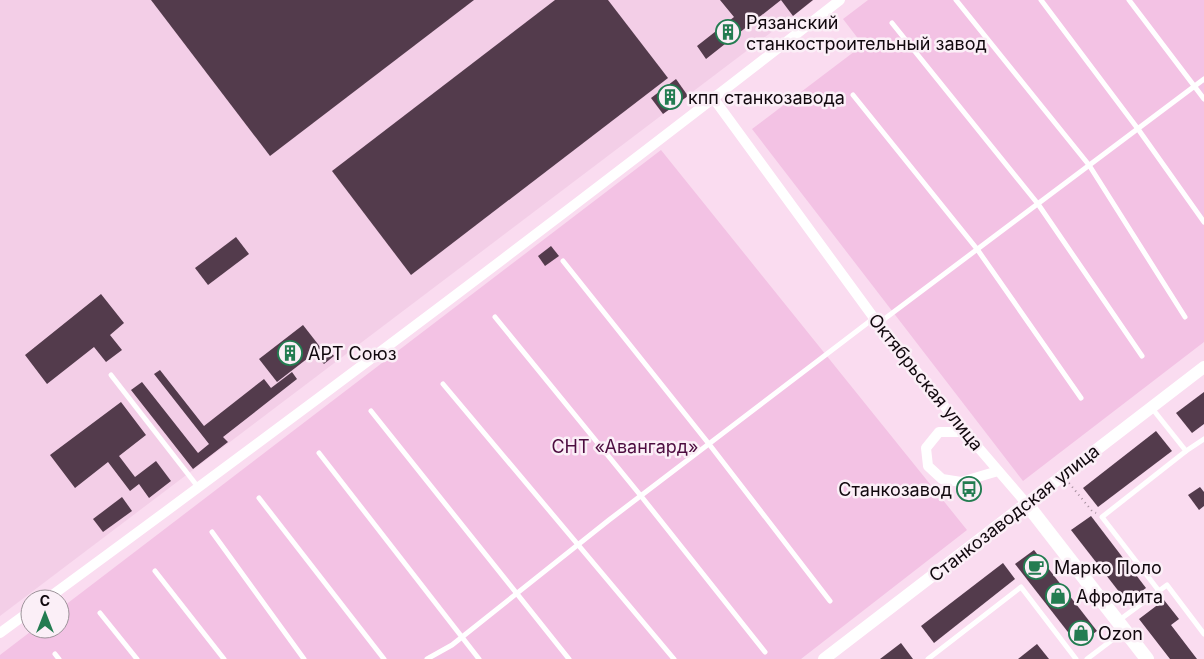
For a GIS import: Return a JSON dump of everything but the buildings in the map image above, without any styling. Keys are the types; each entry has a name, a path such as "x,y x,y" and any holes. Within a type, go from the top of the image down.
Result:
{"main road":[{"name":"Октябрьская улица","path":"1026,503 1147,659"}],"street":[{"path":"61,589 714,99 840,0"},
{"name":"Октябрьская улица","path":"714,99 876,321 965,432 1026,503"},
{"name":"Станкозаводская улица","path":"824,659 1204,367"},
{"path":"965,432 938,432 926,448 928,466 942,480 961,482 998,471"},
{"path":"0,633 20,618"}],"lane":[{"path":"956,0 1089,165 1185,317"},
{"path":"1041,0 1138,129 1204,222"},
{"path":"1129,0 1204,99"},
{"path":"892,23 1038,204 1142,356"},
{"path":"427,659 452,645 578,544 709,444 977,249 1204,79"},
{"path":"853,95 977,249 1081,398"},
{"path":"563,261 709,444 830,601"},
{"path":"495,317 765,652"},
{"path":"111,376 199,487"},
{"path":"443,384 674,659"},
{"path":"1151,407 1186,451"},
{"path":"371,411 569,659"},
{"path":"1159,591 1102,517 1204,439"},
{"path":"318,453 479,659"},
{"path":"259,498 384,659"},
{"path":"212,532 304,659"},
{"path":"155,571 224,659"},
{"path":"1087,659 1120,626 1167,585 1204,634"},
{"path":"928,659 1021,587 1076,659"},
{"path":"100,613 137,659"},
{"path":"55,654 59,659"}],"path":[{"path":"1063,475 1092,512 1102,517"}],"shaded area":[{"path":"0,0 814,0 36,589 20,589 20,601 0,616"}],"green space":[{"path":"868,0 1204,0 1204,342 1023,481 752,129 863,45 843,19"},
{"name":"СНТ «Авангард»","path":"661,150 967,530 801,659 0,659 0,655 21,639 70,639 70,601"}],"place":[{"name":"Рязанский станкостроительный завод","path":"728,32"},
{"name":"кпп станкозавода","path":"670,97"},
{"name":"АРТ Союз","path":"290,353"},
{"name":"Станкозавод","path":"969,489"},
{"name":"Марко Поло","path":"1036,567"},
{"name":"Афродита","path":"1058,596"},
{"name":"Ozon","path":"1081,633"}]}
